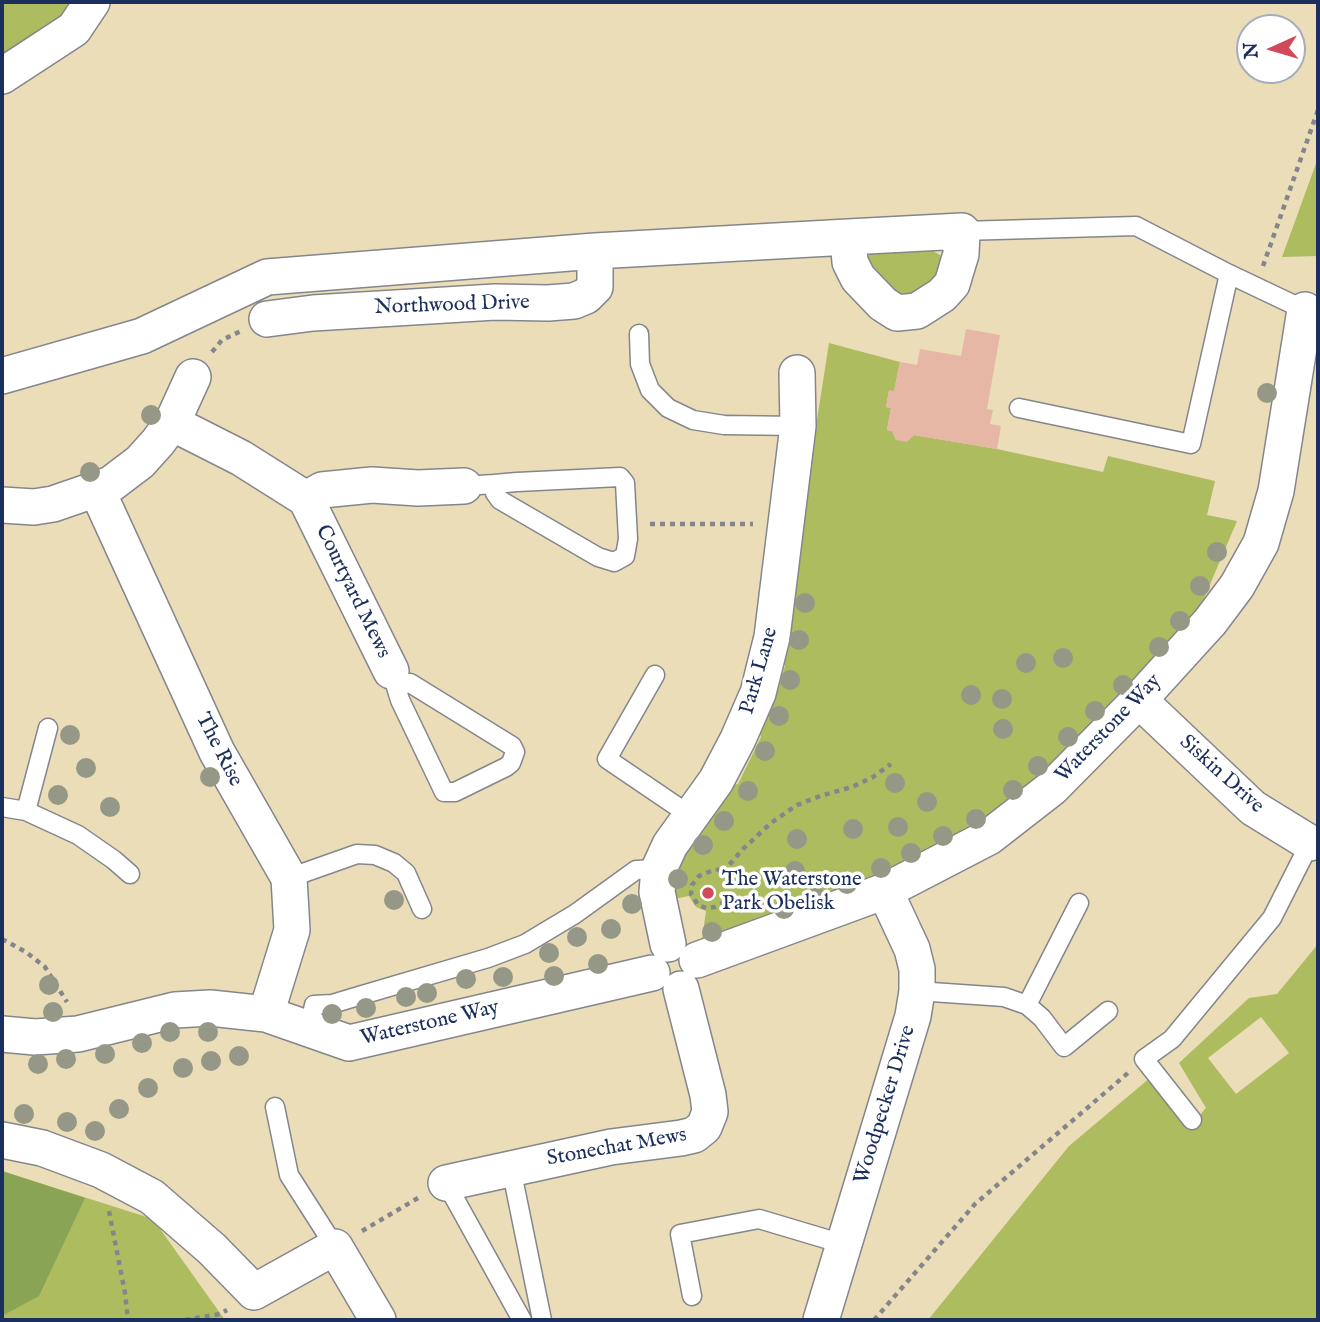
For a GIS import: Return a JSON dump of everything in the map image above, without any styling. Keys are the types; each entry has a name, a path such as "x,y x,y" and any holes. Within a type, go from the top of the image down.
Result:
{"street":[{"path":"2,76 74,29 92,2"},
{"path":"2,376 142,336 267,277 596,251 848,237 962,231 961,254 952,284 917,311 904,314 885,306 860,282 850,262 848,237"},
{"name":"Northwood Drive","path":"267,319 313,313 495,302 574,301 586,296 595,287 596,251"},
{"name":"Waterstone Way","path":"2,1034 35,1037 78,1034 185,1009 210,1008 266,1014 349,1043 675,967 885,891 989,837 1052,788 1210,622 1237,586 1261,543 1276,491 1312,313"},
{"name":"Park Lane","path":"675,967 657,892 660,869 670,845 716,781 758,692 772,637 786,527 798,426 797,373"},
{"path":"2,505 44,506 111,484 139,462 172,423 192,377"},
{"name":"Courtyard Mews","path":"172,423 224,448 306,499 394,678"},
{"name":"Courtyard Mews","path":"306,499 322,490 372,485 418,488 479,485"},
{"name":"The Rise","path":"97,490 217,752 289,878 292,930 266,1014"},
{"name":"Siskin Drive","path":"1139,699 1253,808 1314,835"},
{"name":"Woodpecker Drive","path":"821,1320 913,1016 918,991 917,969 912,949 885,891"},
{"name":"Stonechat Mews","path":"446,1183 611,1147 681,1138 694,1135 704,1127 710,1112 708,1095 675,967"},
{"path":"2,1140 42,1148 102,1170 152,1197 212,1249 254,1292 335,1247 378,1320"}],"lane":[{"path":"962,231 1136,226 1312,313"},
{"path":"1019,408 1191,444 1229,274"},
{"path":"639,334 640,364 650,390 668,408 693,420 724,425 798,426"},
{"name":"Courtyard Mews","path":"620,477 625,483 628,525 625,556 620,561 611,562 500,500 495,493 479,485 620,477"},
{"path":"655,675 607,759 691,816"},
{"name":"Courtyard Mews","path":"394,678 414,685 512,746 515,752 511,763 455,792 444,792 400,698 394,678"},
{"path":"26,811 48,728"},
{"path":"2,807 26,811 78,835 130,874"},
{"path":"1192,1121 1144,1059 1172,1039 1272,918 1314,835"},
{"path":"289,878 357,855 375,855 394,863 406,873 422,909"},
{"path":"309,1029 314,1005 332,1004 488,958 525,944 575,914 636,870 660,869"},
{"path":"1027,1005 1079,903"},
{"path":"918,991 1004,997 1027,1005 1042,1018 1065,1048 1108,1011"},
{"path":"275,1107 289,1175 335,1247"},
{"path":"511,1168 542,1320"},
{"path":"446,1183 522,1320"},
{"path":"692,1296 680,1234 759,1219 843,1244"}],"path":[{"path":"1255,286 1318,110"},
{"path":"192,377 222,340 267,319"},
{"path":"628,525 747,523 786,527"},
{"path":"723,872 771,823 797,805 852,787 891,764"},
{"path":"708,870 723,872 729,880 727,898 715,907 698,905 691,894 692,886 699,876 708,870"},
{"path":"2,939 26,951 45,967 70,1007 78,1034"},
{"path":"874,1320 975,1204 1144,1059"},
{"path":"102,1170 128,1320"},
{"path":"335,1247 446,1183"},
{"path":"185,1320 220,1314 254,1292"}],"green space":[{"path":"2,2 79,2 77,7 2,62"},
{"path":"1318,158 1318,256 1282,257"},
{"path":"874,249 930,249 943,257 944,276 903,302 864,262"},
{"path":"829,343 900,362 894,391 889,391 886,407 891,408 887,430 892,431 896,440 914,435 997,449 1103,472 1108,456 1215,481 1207,515 1237,521 1203,601 1126,698 1007,807 891,873 724,936 702,939 706,911 696,907 689,896 669,900 667,876 722,788 738,784 761,737 757,724 759,719 770,713 785,666 780,657"},
{"path":"1318,944 1318,1320 928,1320 1069,1146 1151,1077 1191,1125 1206,1108 1179,1063 1249,998 1277,994","holes":["1261,1017 1289,1053 1236,1094 1208,1058"]},
{"path":"2,1171 153,1219 225,1320 2,1320"},
{"path":"2,1171 85,1198 39,1296 2,1316"}],"building":[{"path":"966,329 1000,335 987,409 993,410 990,424 1001,426 997,449 914,435 907,442 896,440 892,431 887,430 891,408 886,407 889,390 894,391 900,362 917,365 920,349 961,356"}],"place":[{"name":"The Waterstone Park Obelisk","path":"708,893"}]}
